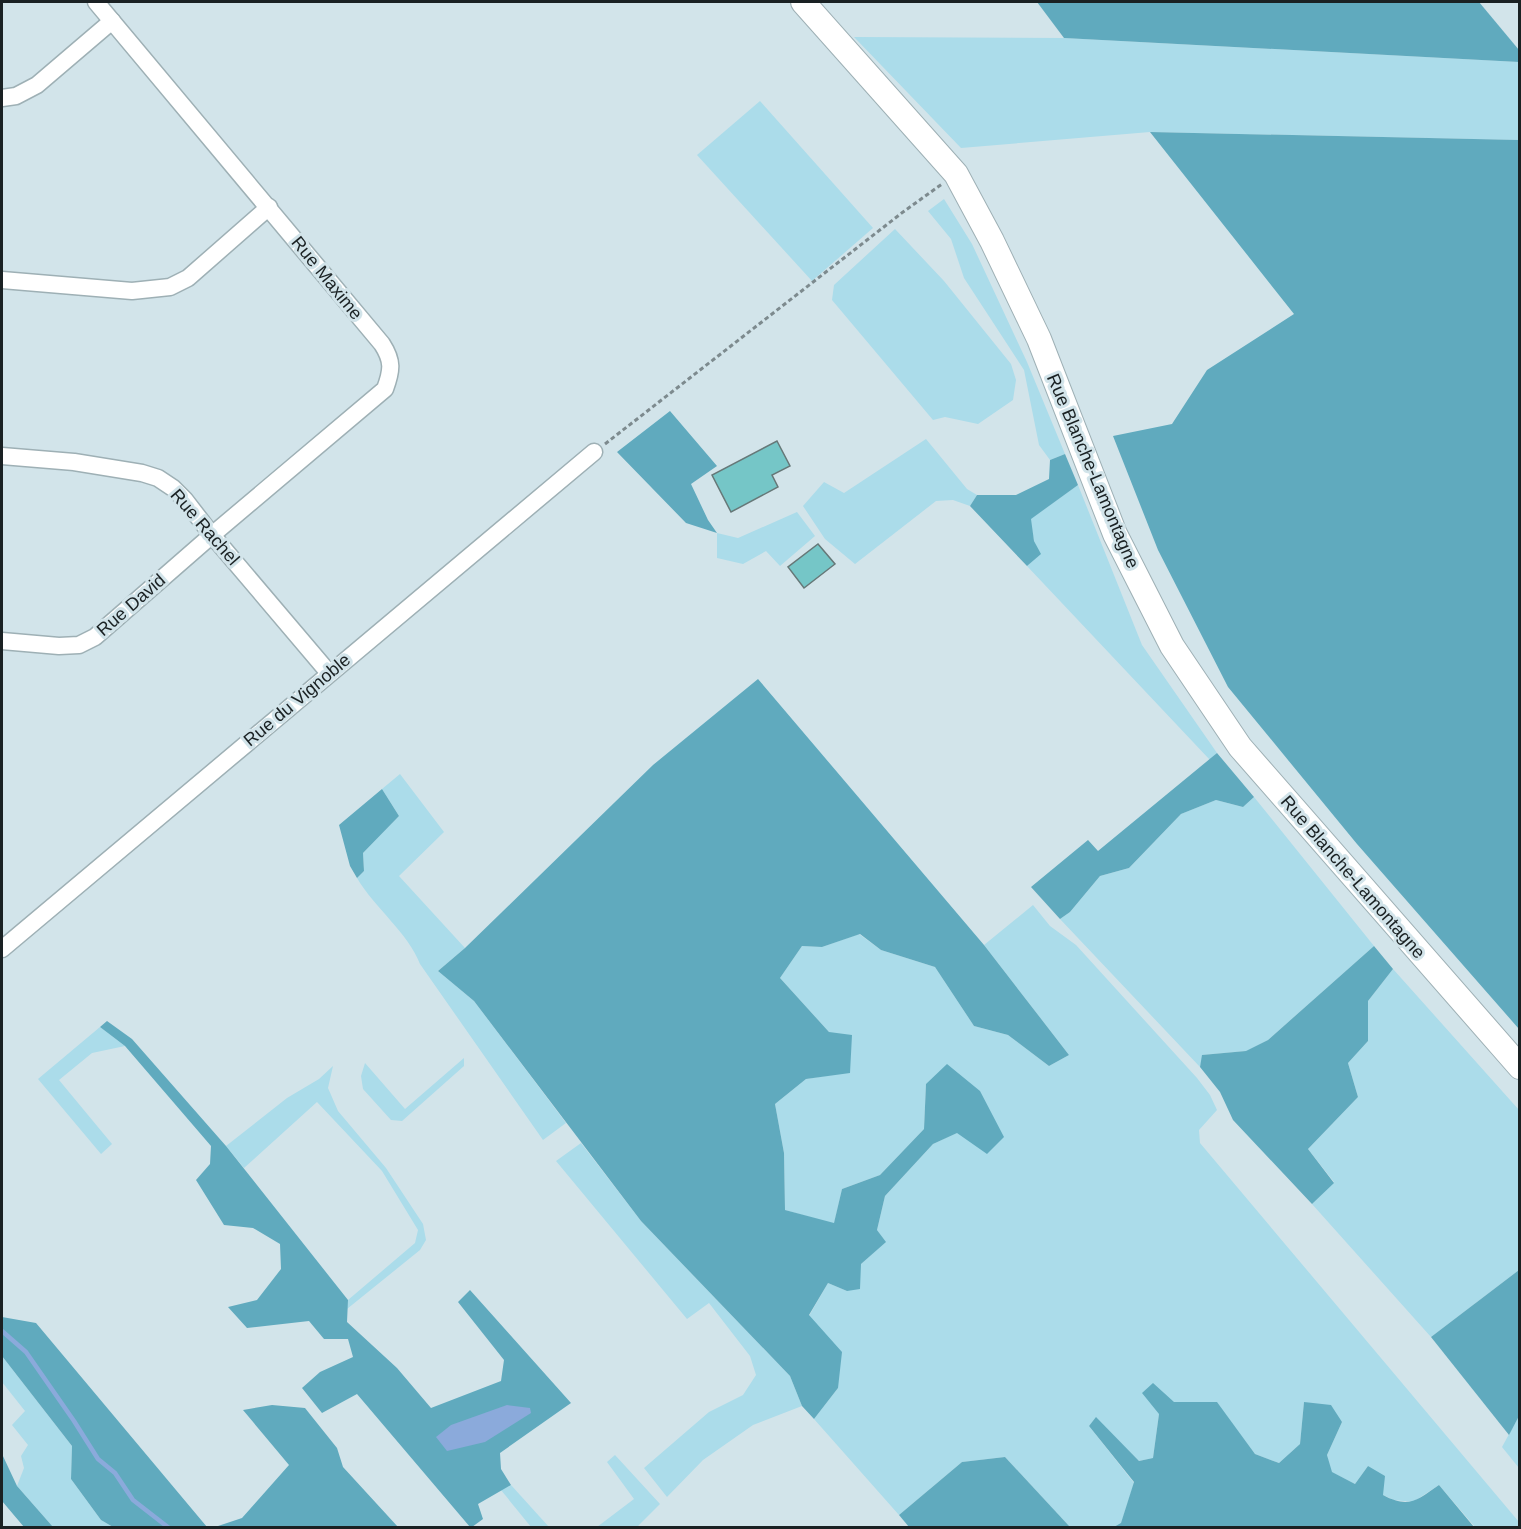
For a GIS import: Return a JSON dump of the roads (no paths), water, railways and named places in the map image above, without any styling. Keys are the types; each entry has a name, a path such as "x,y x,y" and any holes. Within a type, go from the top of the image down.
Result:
{"street":[{"name":"Rue Maxime","path":"96,2 269,207 382,344 389,356 391,373 385,388 212,535"},
{"name":"Rue Blanche-Lamontagne","path":"803,2 956,174 992,241 1034,330 1115,534 1172,646 1240,747 1520,1067"},
{"path":"2,98 16,96 37,85 112,21"},
{"path":"2,279 132,291 170,287 188,278 269,207"},
{"name":"Rue du Vignoble","path":"2,949 594,452"},
{"name":"Rue Rachel","path":"2,456 74,462 142,473 158,478 185,500 329,673"},
{"name":"Rue David","path":"2,641 59,646 79,645 95,637 212,535"}],"waterway":[{"path":"2,1331 26,1352 98,1459 115,1473 133,1500 169,1528"}]}
